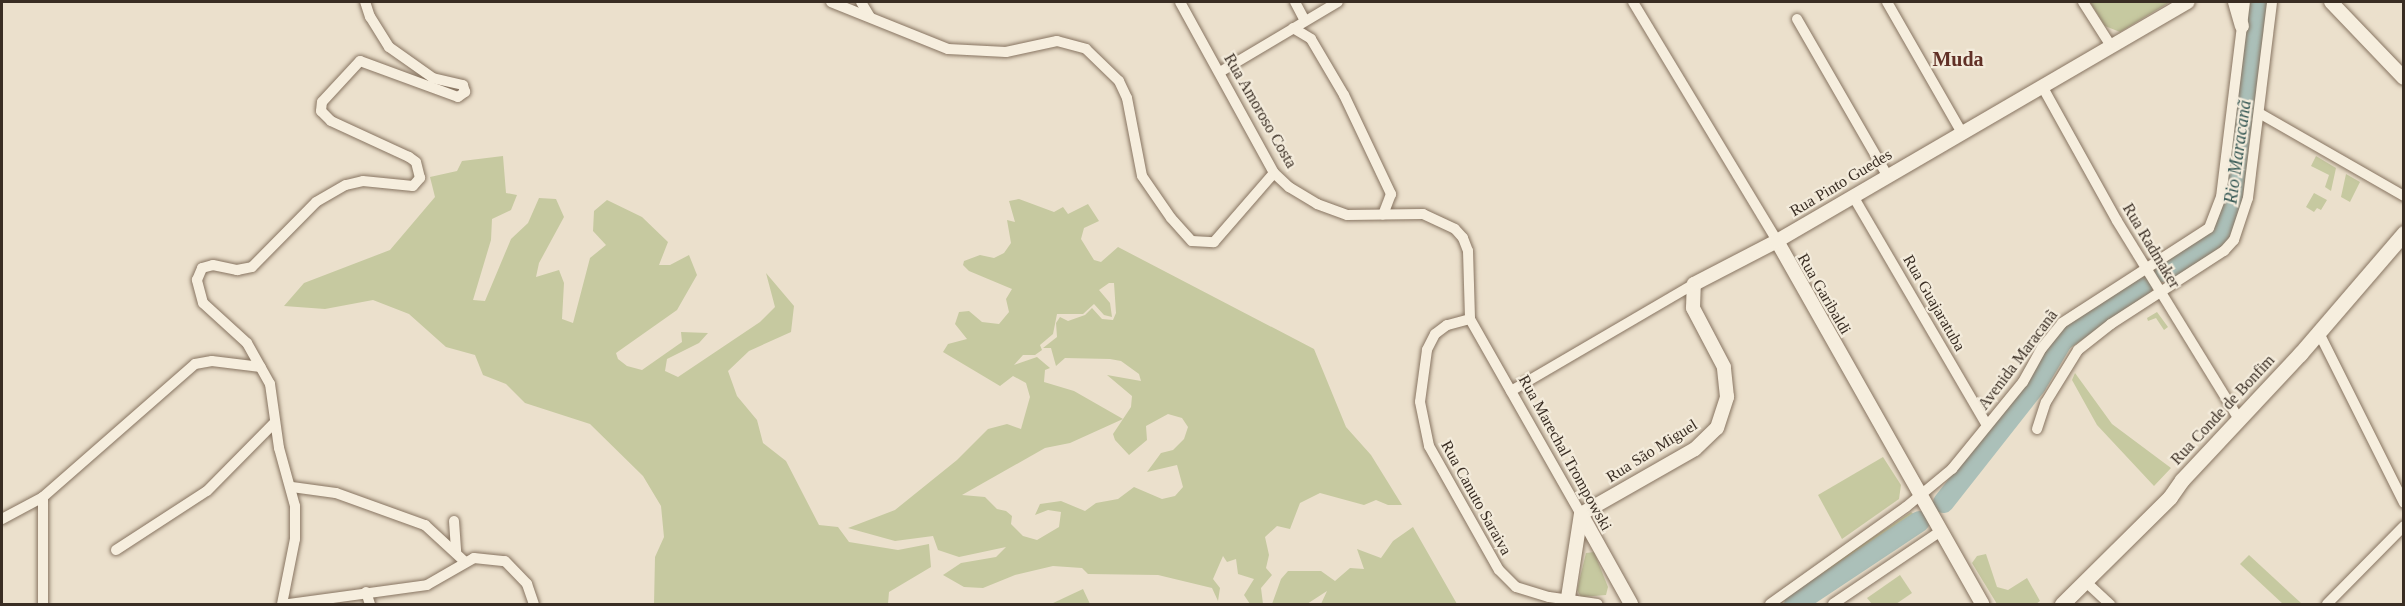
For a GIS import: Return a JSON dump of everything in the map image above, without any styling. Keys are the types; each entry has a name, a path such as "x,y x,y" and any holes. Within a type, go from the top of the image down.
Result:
{"main road":[{"name":"Rua Conde de Bonfim","path":"2062,604 2170,497 2319,333 2403,233"}],"street":[{"path":"282,604 295,539 292,487 275,422 270,384 247,343 204,303 196,286 202,268 213,264 244,271 252,267 316,202 346,185 363,182 413,186 420,178 416,162 324,116 322,102 356,64 365,61 458,97 465,92 459,83 433,78 389,47 370,17 365,2"},
{"path":"831,2 948,49 1006,52 1057,42 1086,49 1099,57 1111,69 1127,98 1142,176 1171,218 1192,241 1214,242 1274,172"},
{"path":"861,2 870,17"},
{"name":"Rua Amoroso Costa","path":"1180,2 1274,172 1317,204 1347,215 1423,214 1455,228 1463,238 1468,251 1470,319"},
{"path":"1295,2 1305,21"},
{"path":"1220,72 1338,2"},
{"name":"Rua Garibaldi","path":"1634,2 1777,241 1982,604"},
{"path":"1887,2 1961,131"},
{"path":"2083,2 2111,46"},
{"name":"Rua Pinto Guedes","path":"1511,391 1694,285 1777,241 1961,131 2187,2"},
{"path":"2235,2 2242,26"},
{"name":"Avenida Maracanã","path":"1770,604 1923,501 2023,382 2062,323 2200,236 2216,217 2245,2"},
{"path":"2037,429 2046,402 2078,350 2160,289 2224,251 2234,240 2248,198 2272,2"},
{"path":"2331,2 2403,78"},
{"path":"1797,19 1887,175"},
{"path":"1293,28 1311,39 1344,95 1391,194 1383,215"},
{"name":"Rua Radmaker","path":"2042,86 2148,269 2239,419"},
{"path":"2259,113 2403,196"},
{"name":"Rua Guajaratuba","path":"1853,195 1987,425"},
{"name":"Rua São Miguel","path":"1581,514 1695,449 1717,428 1727,397 1724,367 1693,308 1694,285"},
{"name":"Rua Marechal Trompowski","path":"1470,319 1631,604"},
{"name":"Rua Canuto Saraiva","path":"1470,319 1447,325 1435,333 1427,350 1420,402 1429,446 1499,570 1516,587 1567,603 1599,604"},
{"path":"2319,333 2403,499"},
{"path":"2,519 42,497 195,364 212,361 261,367"},
{"path":"116,550 207,491 275,422"},
{"path":"292,487 336,493 425,525 460,556 506,561 527,584 534,604"},
{"path":"42,497 42,604"},
{"path":"1567,603 1581,514"},
{"path":"454,521 460,556"},
{"path":"1833,604 1938,526"},
{"path":"2327,604 2403,526"},
{"path":"289,604 427,585 460,556"},
{"path":"2086,582 2110,604"},
{"path":"366,592 370,604"}],"green space":[{"path":"2090,2 2170,2 2120,32 2105,26"},
{"path":"503,156 506,193 517,195 511,210 492,219 491,240 473,300 485,301 511,239 528,223 539,198 556,199 564,217 539,263 536,277 559,270 564,283 562,319 573,323 590,258 606,245 593,231 594,211 607,200 642,217 668,242 659,265 670,265 689,255 697,275 677,310 616,353 618,359 627,366 642,370 682,342 681,332 708,333 699,343 667,359 665,371 678,377 760,322 775,307 766,273 794,306 791,332 749,351 728,371 737,396 757,420 763,443 786,461 819,525 838,527 849,542 898,550 929,544 931,567 889,592 888,604 654,604 655,557 664,537 661,506 643,476 590,424 525,403 506,384 483,375 475,355 446,347 409,314 373,300 325,309 284,306 304,283 390,250 435,197 430,177 457,171 462,161"},
{"path":"2316,156 2336,168 2331,191 2325,187 2329,175 2311,166"},
{"path":"2346,174 2360,182 2350,202 2341,197"},
{"path":"2314,193 2327,200 2321,210 2317,208 2314,212 2306,207"},
{"path":"1019,199 1054,212 1063,207 1068,214 1088,204 1099,221 1084,228 1081,239 1094,260 1101,262 1118,247 1314,349 1346,427 1371,455 1402,505 1388,505 1376,500 1364,505 1320,493 1300,503 1290,529 1277,526 1265,537 1269,555 1266,568 1272,575 1261,588 1263,604 1250,604 1244,595 1254,579 1238,574 1236,559 1227,562 1223,556 1213,579 1220,588 1218,601 1212,588 1158,575 1088,574 1082,568 1053,566 1015,575 983,588 964,587 943,575 961,563 996,557 1006,547 959,557 938,550 933,536 895,541 848,528 895,510 957,460 988,429 1007,424 1021,429 1030,397 1026,383 1013,376 1000,386 943,352 948,344 967,339 955,324 959,312 969,311 982,322 999,324 1009,312 1006,299 1012,289 969,271 963,265 964,261 980,255 994,258 1004,253 1011,243 1007,220 1015,222 1009,201","holes":["1109,283 1114,283 1116,313 1113,320 1102,319 1092,308 1085,315 1068,321 1060,317 1056,323 1057,337 1043,348 1051,348 1056,366 1065,358 1110,359 1121,361 1139,374 1141,381 1107,375 1132,396 1131,407 1123,419 1074,391 1044,382 1045,370 1050,368 1037,357 1014,365 1023,355 1035,355 1042,350 1040,345 1053,334 1057,314 1083,314 1094,304 1104,315 1112,317 1110,303 1099,290","1168,414 1182,418 1188,427 1184,439 1173,450 1161,453 1147,472 1177,465 1183,487 1175,496 1162,499 1134,487 1118,499 1096,503 1085,511 1061,501 1040,504 1035,515 1048,510 1061,512 1059,527 1037,540 1023,536 1011,524 1012,516 1006,511 997,509 985,497 962,495 1045,448 1070,443 1123,419 1113,434 1115,440 1129,455 1147,440 1146,426"]},
{"path":"2157,312 2168,327 2164,330 2156,318 2148,321 2147,318"},
{"path":"2075,373 2112,424 2171,468 2154,486 2097,425 2072,380"},
{"path":"1883,457 1901,485 1899,499 1842,539 1818,495"},
{"path":"1911,512 1915,515 1780,604 1842,558"},
{"path":"1413,527 1457,604 1321,604 1327,591 1307,604 1272,604 1281,579 1288,571 1321,571 1335,581 1350,568 1364,569 1357,549 1381,558 1393,541"},
{"path":"1594,552 1608,587 1606,595 1581,597 1577,590 1586,553"},
{"path":"1986,554 1997,587 2008,590 2027,578 2040,601 2036,604 1997,604 1972,563 1977,556"},
{"path":"2249,555 2301,603 2283,604 2240,564"},
{"path":"1900,575 1912,593 1896,604 1872,604 1867,598"},
{"path":"1083,589 1090,604 1051,604"}],"waterway":[{"name":"Rio Maracanã","path":"2163,271 2214,240 2229,218 2258,2"},
{"name":"Rio Maracanã","path":"1943,502 2035,385 2062,340 2143,284"},
{"name":"Rio Maracanã","path":"1794,604 1919,521"}],"district":[{"name":"Muda","path":"1958,59"}]}
